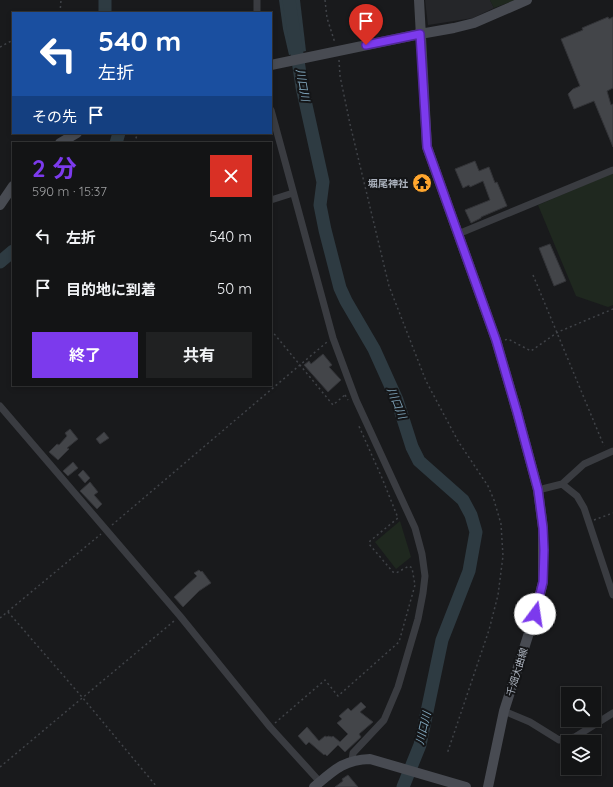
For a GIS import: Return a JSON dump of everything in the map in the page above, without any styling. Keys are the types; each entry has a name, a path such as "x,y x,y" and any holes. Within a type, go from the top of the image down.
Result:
{"main road":[{"name":"千畑大曲線","path":"419,0 427,147 496,340 538,490 543,528 543,582 535,614 504,711 488,787"},
{"path":"272,65 474,23 527,0"},
{"path":"62,142 75,134"},
{"path":"0,205 12,187"},
{"path":"317,784 336,768 345,763 370,759 443,779 466,787"}],"street":[{"path":"256,0 257,12"},
{"path":"272,114 333,338 353,391 415,528 422,554 425,576 418,619 398,687 384,720 354,753 352,761"},
{"path":"458,234 613,170"},
{"path":"272,200 293,193"},
{"path":"0,406 180,616 317,784"},
{"path":"538,490 562,484 584,464 610,452"},
{"path":"562,484 578,496 584,508 613,595"},
{"path":"504,711 530,722 559,740 575,737 613,713"}],"path":[{"path":"60,12 61,0"},
{"path":"324,0 350,124 389,286 426,381 458,441 488,486 501,524 503,556 498,595 489,630 447,754"},
{"path":"0,47 12,41"},
{"path":"533,275 610,452"},
{"path":"496,340 508,339 531,352 558,332 613,309"},
{"path":"272,331 333,405 345,394 353,391"},
{"path":"0,618 333,338"},
{"path":"345,394 348,402"},
{"path":"270,727 325,680 338,696 399,642 415,585 412,568 409,566 396,573 393,572 369,544 370,541 398,518 358,422"},
{"path":"589,522 613,513"},
{"path":"8,612 82,697 157,787"},
{"path":"0,767 180,616"}],"shaded area":[{"path":"279,0 300,0 306,51 289,55 283,29"},
{"path":"425,0 490,0 494,8 473,18 428,25"},
{"path":"490,0 515,0 494,8"},
{"path":"613,173 613,305 608,307 576,296 538,205"},
{"path":"400,521 411,557 396,569 375,542"}],"building":[{"path":"608,17 609,19 613,17 613,88 607,91 611,105 613,104 613,147 594,101 574,109 568,94 573,89 580,86 561,39"},
{"path":"475,161 479,171 489,167 495,183 497,182 507,206 471,223 465,210 490,200 483,181 470,187 469,185 463,188 455,169"},
{"path":"550,244 566,281 554,286 539,248"},
{"path":"323,354 332,365 329,367 341,380 328,392 304,365 309,361 311,364"},
{"path":"70,429 78,439 67,448 69,449 58,460 49,452 57,444 59,445 67,436 65,433"},
{"path":"104,432 109,438 100,444 96,439"},
{"path":"73,462 78,468 68,476 63,471"},
{"path":"83,470 90,478 85,483 78,475"},
{"path":"90,482 98,492 94,495 102,504 97,509 80,491"},
{"path":"199,570 201,572 202,571 211,583 199,591 183,607 174,597 197,576 194,573"},
{"path":"361,702 366,707 360,712 373,722 359,734 361,737 345,752 338,745 327,756 325,754 324,755 309,742 306,745 298,736 307,727 319,741 325,736 333,736 340,742 348,734 337,723 342,719 339,716 348,708 351,711"},
{"path":"348,775 358,787 335,787 343,781 342,779"}],"waterway":[{"path":"105,0 105,12"},
{"name":"川口川","path":"289,0 302,87 323,182 320,205 340,288 374,349 397,400 412,447 419,461 463,500 471,515 476,532 469,571 442,640 420,745 403,787"},
{"path":"116,142 119,134"},
{"path":"0,262 12,252"}],"place":[{"name":"堀尾神社","path":"422,183"}],"route":[{"path":"366,45 420,34 427,147 496,340 538,490 544,550 543,582 535,614"}]}
